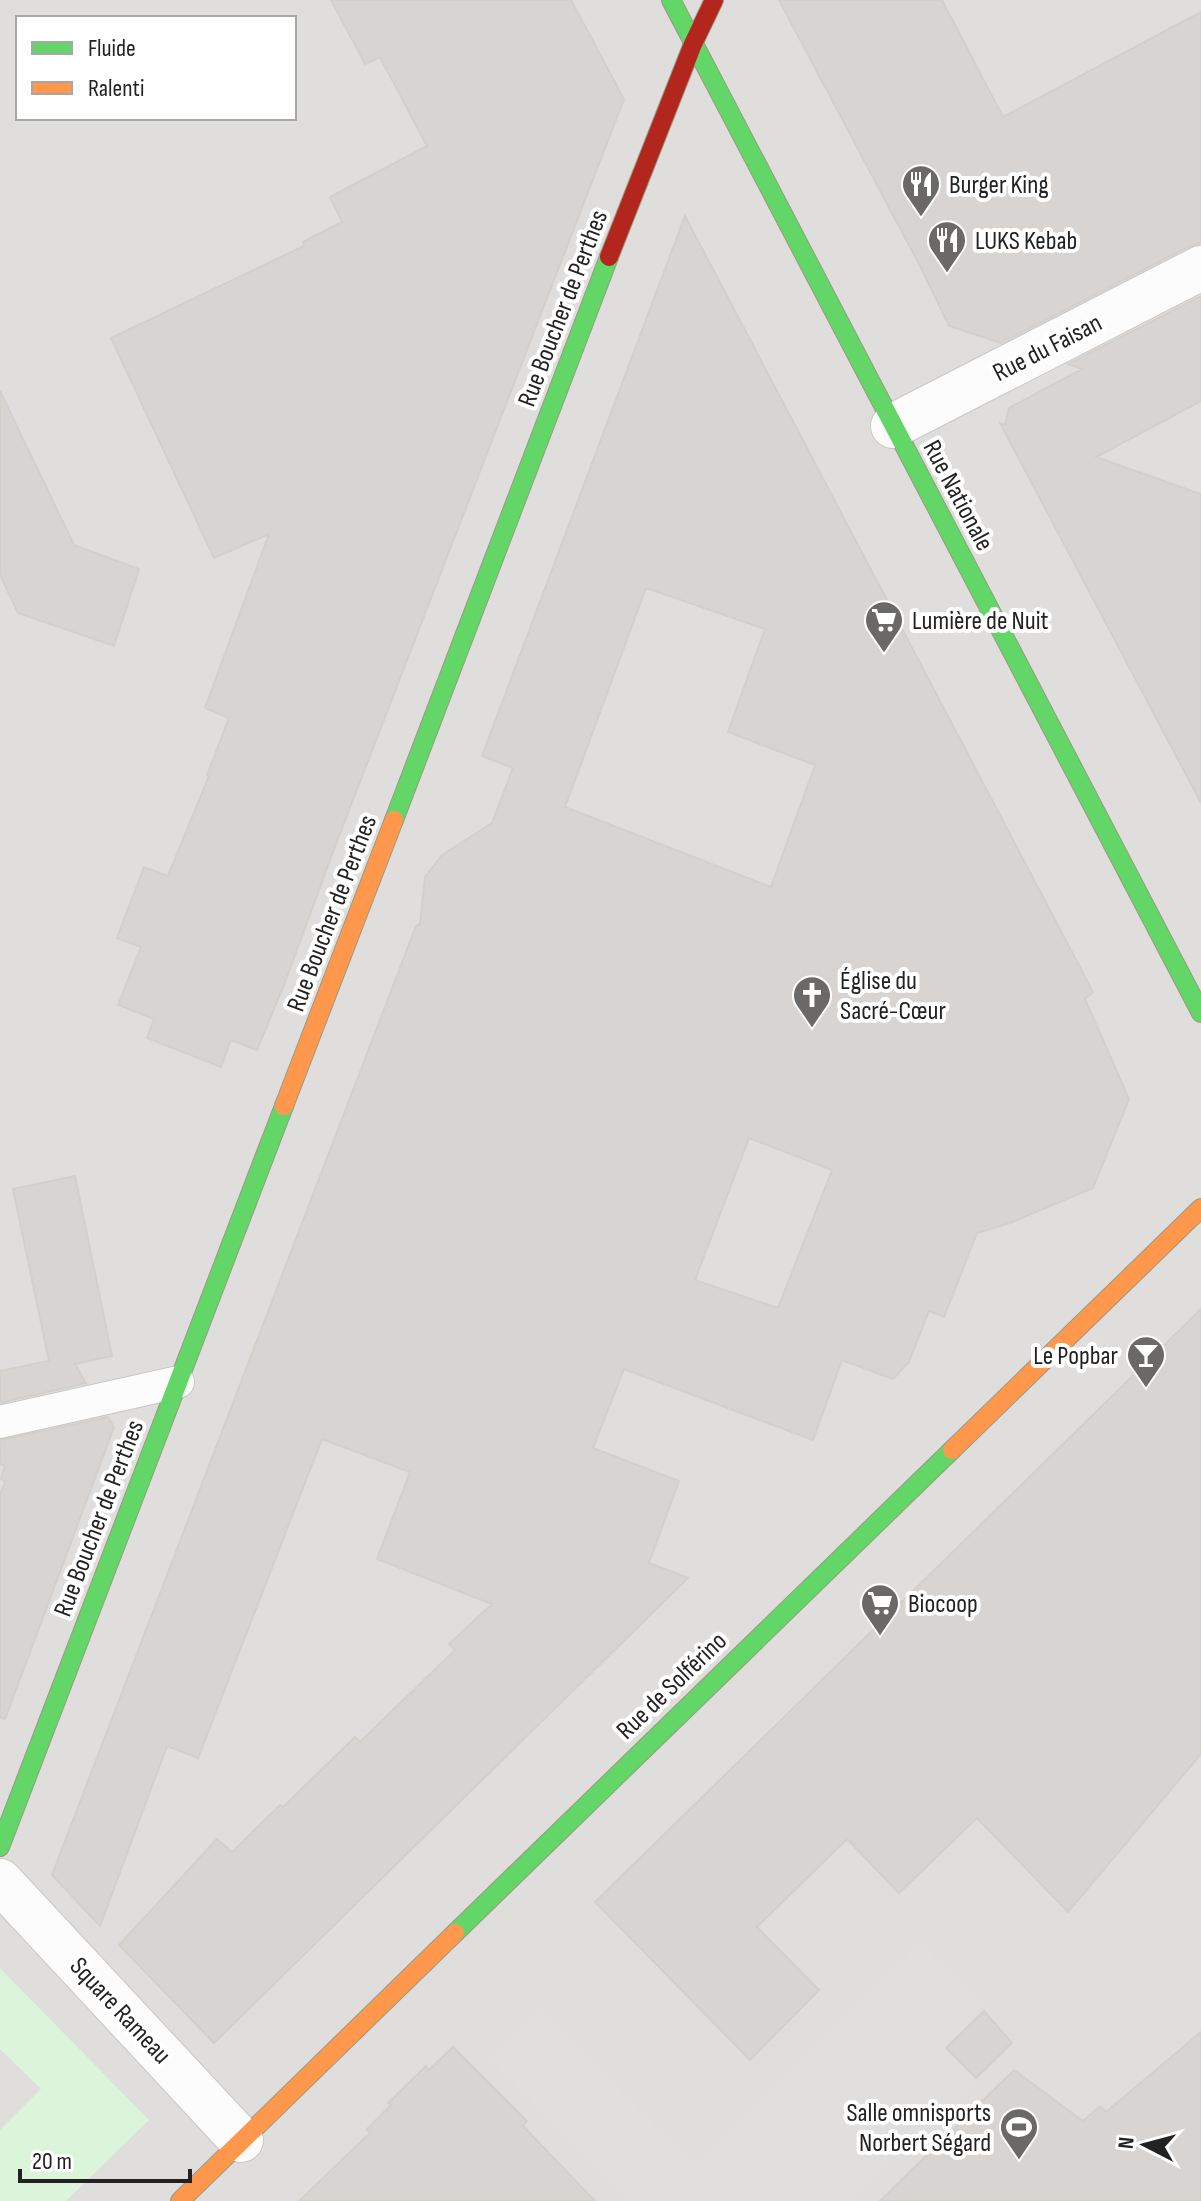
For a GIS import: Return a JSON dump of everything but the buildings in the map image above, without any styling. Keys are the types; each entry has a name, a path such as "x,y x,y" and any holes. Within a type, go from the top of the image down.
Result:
{"street":[{"name":"Rue Nationale","path":"671,0 1201,1013"},
{"name":"Rue Boucher de Perthes","path":"0,1847 693,44 714,0"},
{"name":"Rue du Faisan","path":"893,426 1201,268"},
{"name":"Rue de Solférino","path":"180,2201 1201,1208"},
{"name":"Square Rameau","path":"0,1881 241,2140"}],"lane":[{"path":"0,1422 178,1382"}],"shaded area":[{"path":"0,0 1201,0 1201,2201 0,2201"},
{"path":"921,1944 1012,2043 849,2201 631,2201 493,2060 543,2012 697,2171"}],"green space":[{"path":"0,1968 149,2120 66,2201 0,2201 0,2130 41,2089 0,2049"}],"traffic: fast":[{"path":"671,0 1201,1013"},
{"path":"394,820 609,257"},
{"path":"0,1847 284,1106"},
{"path":"455,1933 952,1450"}],"traffic: slow":[{"path":"284,1106 394,820"},
{"path":"952,1450 1201,1208"},
{"path":"180,2201 455,1933"}],"traffic: jam":[{"path":"609,257 693,44 714,0"}],"place":[{"name":"Burger King","path":"921,218"},
{"name":"LUKS Kebab","path":"947,274"},
{"name":"Lumière de Nuit","path":"884,654"},
{"name":"Église du Sacré-Cœur","path":"812,1029"},
{"name":"Le Popbar","path":"1146,1389"},
{"name":"Biocoop","path":"880,1637"},
{"name":"Salle omnisports Norbert Ségard","path":"1019,2161"}]}
